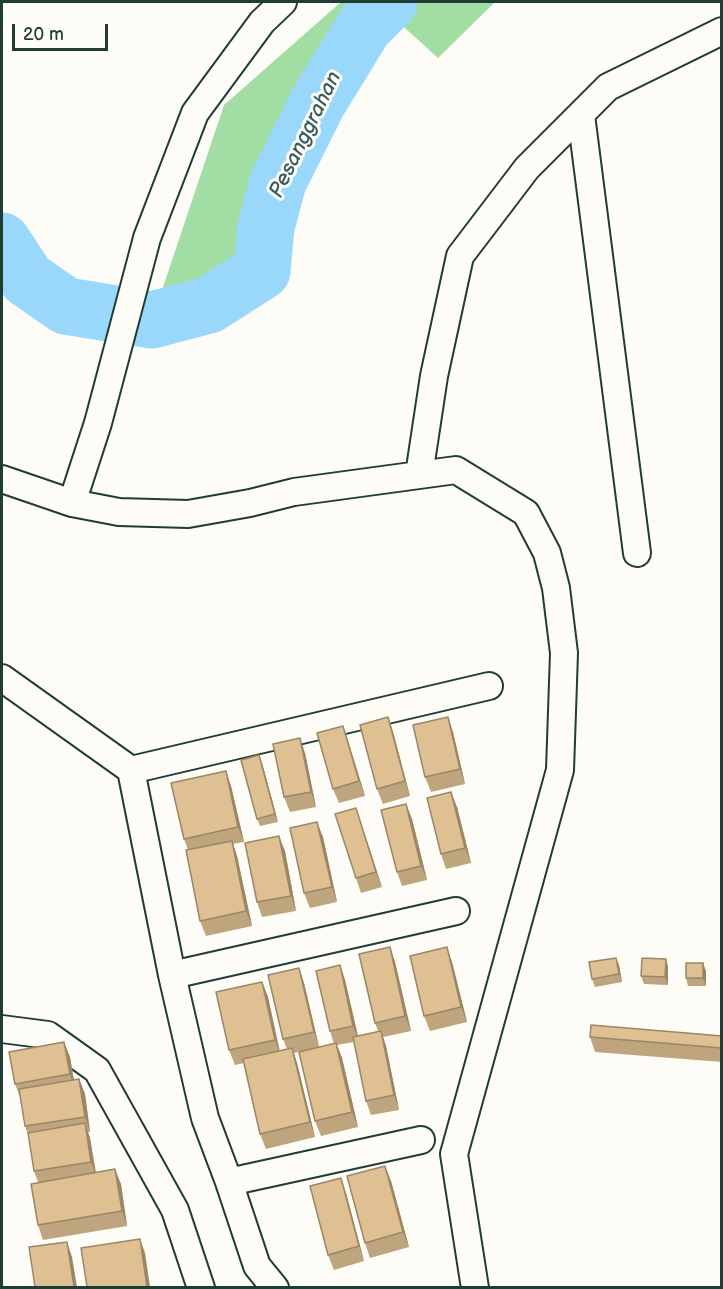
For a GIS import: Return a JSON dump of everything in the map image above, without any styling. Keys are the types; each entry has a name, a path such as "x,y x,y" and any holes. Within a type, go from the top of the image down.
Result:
{"street":[{"path":"72,502 98,423 147,238 195,113 262,22 283,2"},
{"path":"418,475 434,376 460,256 527,168 608,87 722,31"},
{"path":"581,115 637,553"},
{"path":"2,479 72,502 119,512 188,514 250,503 294,492 456,470 526,513 547,553 556,588 564,653 560,770 454,1154 474,1287"},
{"path":"2,678 131,770 172,975 205,1118 257,1266 275,1287"},
{"path":"131,770 489,686"},
{"path":"172,975 456,911"},
{"path":"2,1029 48,1035 97,1070 175,1210 201,1287"},
{"path":"229,1182 421,1140"}],"green space":[{"path":"341,2 495,2 438,58 383,8 364,27 318,102 278,182 266,227 262,271 209,305 152,320 224,105"}],"building":[{"path":"388,717 405,781 377,789 360,725"},
{"path":"448,717 460,769 425,777 413,725"},
{"path":"343,726 359,781 333,789 317,733"},
{"path":"300,738 311,792 284,797 273,744"},
{"path":"259,755 275,814 257,819 241,760"},
{"path":"226,771 238,827 184,839 171,783"},
{"path":"451,792 465,848 441,854 427,798"},
{"path":"406,804 421,866 397,872 381,810"},
{"path":"356,808 376,872 356,878 335,814"},
{"path":"317,822 332,887 304,893 290,828"},
{"path":"279,836 291,896 257,902 245,843"},
{"path":"232,841 246,911 200,921 186,850"},
{"path":"390,947 405,1016 375,1023 359,954"},
{"path":"447,947 461,1007 424,1016 410,956"},
{"path":"616,958 619,974 592,979 589,962"},
{"path":"642,958 666,959 665,977 641,976"},
{"path":"686,963 703,963 703,978 686,978"},
{"path":"340,965 353,1026 330,1031 316,971"},
{"path":"299,968 314,1032 283,1039 268,975"},
{"path":"262,982 275,1040 229,1050 216,992"},
{"path":"591,1025 722,1036 722,1048 590,1037"},
{"path":"381,1031 394,1095 366,1101 353,1037"},
{"path":"64,1042 70,1074 15,1084 9,1052"},
{"path":"336,1043 352,1112 315,1121 299,1052"},
{"path":"292,1048 310,1122 260,1134 243,1059"},
{"path":"79,1079 85,1117 25,1126 19,1089"},
{"path":"85,1123 91,1162 34,1171 28,1133"},
{"path":"385,1166 403,1232 365,1243 347,1176"},
{"path":"115,1169 122,1211 38,1225 31,1184"},
{"path":"341,1178 359,1246 328,1255 310,1186"},
{"path":"140,1239 147,1287 87,1287 81,1248"},
{"path":"67,1242 74,1287 35,1287 29,1247"}],"waterway":[{"name":"Pesanggrahan","path":"2,241 27,279 66,306 152,320 209,305 262,271 266,227 278,182 318,102 364,27 389,2"}]}
